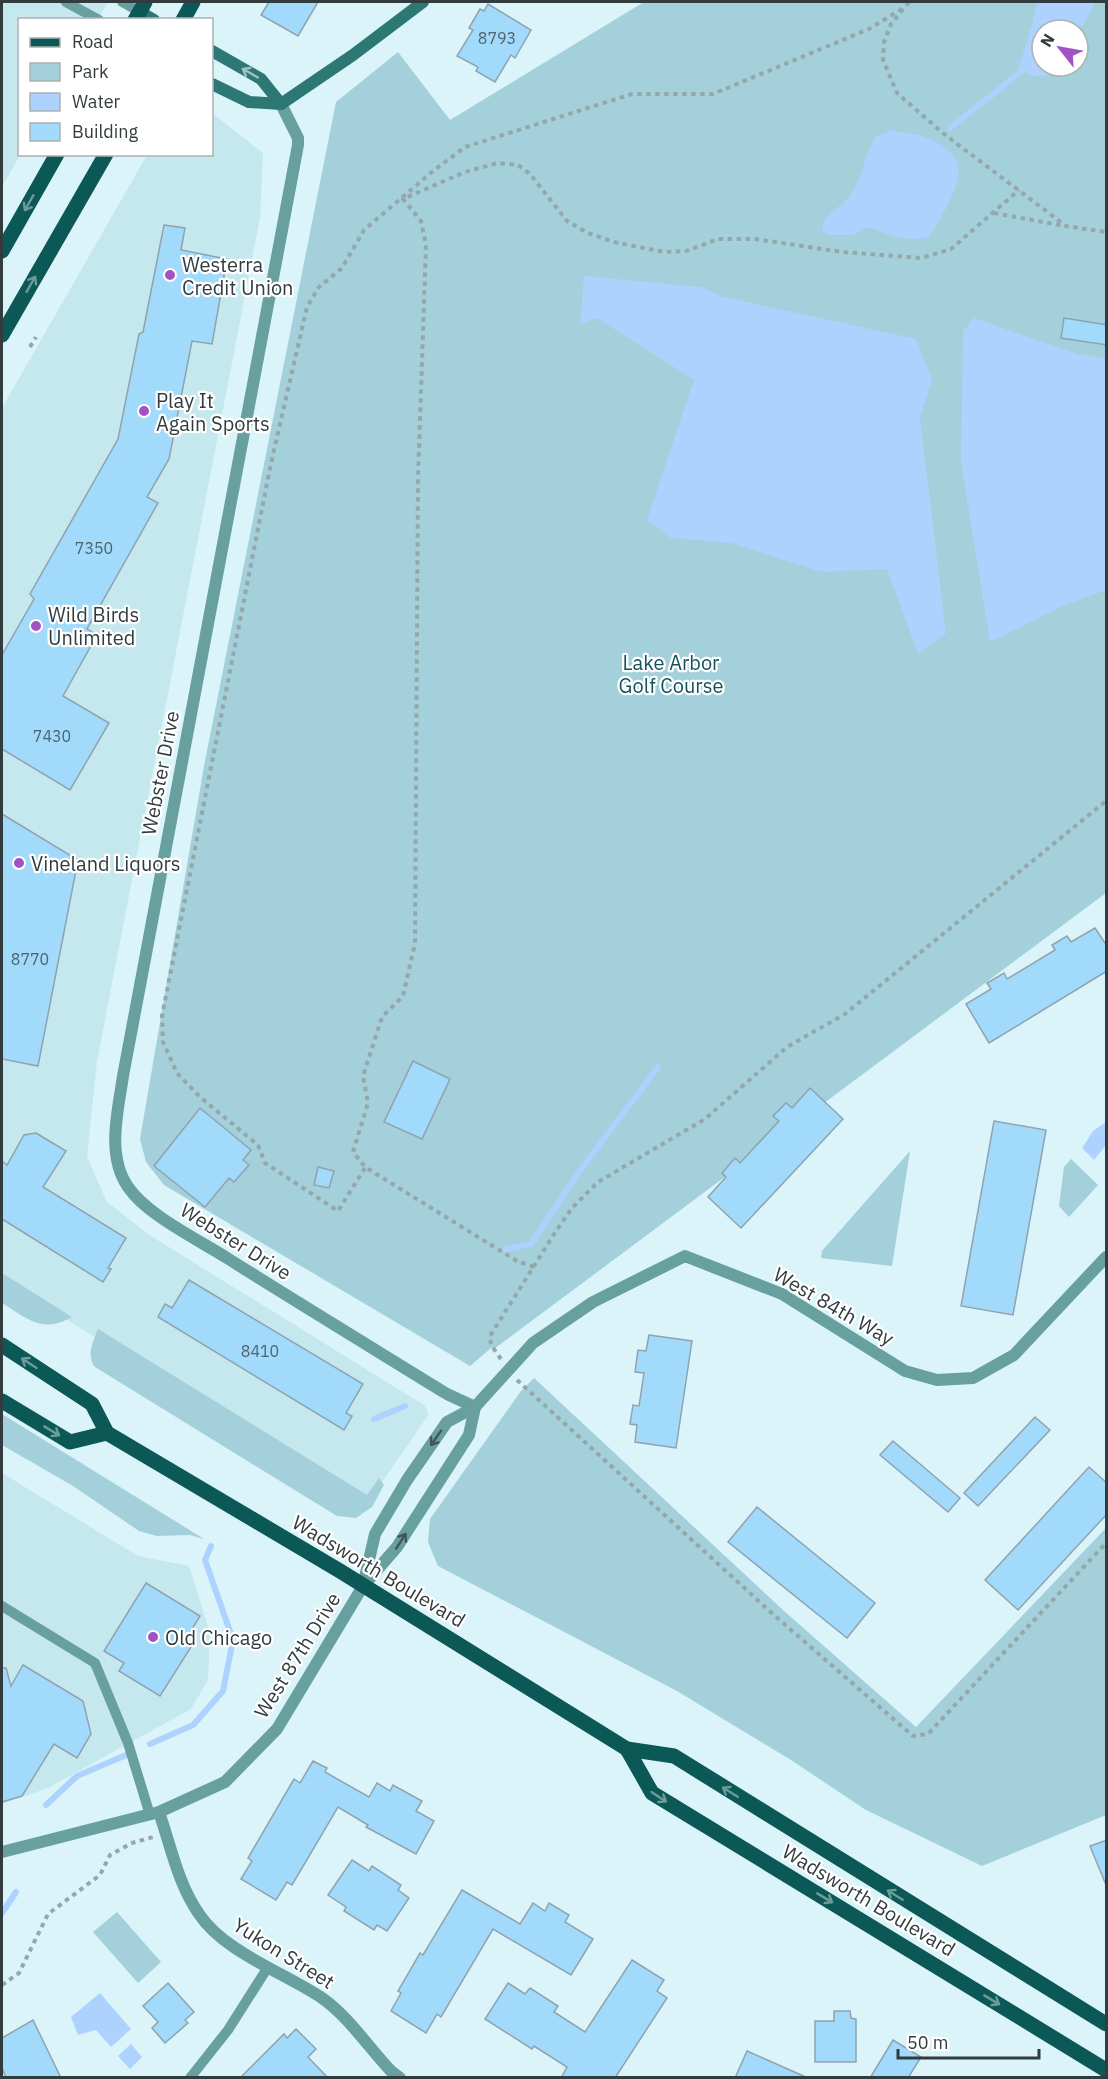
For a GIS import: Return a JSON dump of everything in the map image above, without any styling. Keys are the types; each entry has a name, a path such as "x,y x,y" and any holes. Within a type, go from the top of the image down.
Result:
{"main road":[{"path":"184,18 193,2"},
{"path":"2,251 56,156"},
{"path":"2,335 105,156"},
{"path":"2,1346 92,1404 107,1432 70,1442 2,1401"},
{"name":"Wadsworth Boulevard","path":"107,1432 627,1749 674,1756 1107,2024"},
{"name":"Wadsworth Boulevard","path":"627,1749 652,1793 1107,2070"}],"street":[{"path":"213,84 249,102 281,104 353,55 423,2"},
{"path":"213,52 261,80 281,104"},
{"name":"Webster Drive","path":"281,104 298,138 298,146 123,1076 114,1136 120,1168 127,1186 141,1203 249,1273 447,1394 475,1407"},
{"name":"West 84th Way","path":"363,1586 375,1534 407,1480 447,1422 475,1407 532,1343 593,1302 686,1256 782,1294 905,1371 937,1380 973,1378 1014,1355 1107,1257"},
{"name":"West 84th Way","path":"363,1586 397,1547 469,1436 475,1407"},
{"name":"West 87th Drive","path":"2,1852 155,1814 225,1782 277,1729 363,1586"},
{"name":"Yukon Street","path":"155,1814 166,1832 185,1891 200,1916 219,1936 323,1998 339,2012 391,2071 400,2078"}],"lane":[{"path":"66,2 95,18"},
{"path":"122,2 140,11"},
{"path":"2,1606 95,1663 155,1814"},
{"path":"190,2078 228,2030 268,1967"}],"path":[{"path":"909,2 891,24 884,42 883,60 897,93 944,134 1066,226"},
{"path":"365,1167 338,1211 265,1162 258,1145 200,1097 177,1073 163,1042 162,1016 272,463 307,307 319,287 342,268 364,230 465,147 632,94 713,94 869,29 905,7"},
{"path":"403,198 465,172 498,163 518,165 530,174 567,221 588,233 614,242 664,252 686,251 718,239 756,239 843,252 921,258 951,249 1019,190"},
{"path":"403,198 421,221 426,245 418,477 415,943 403,996 382,1017 363,1076 368,1103 353,1152 365,1167 517,1261 534,1267"},
{"path":"994,213 1107,232"},
{"path":"30,347 36,337"},
{"path":"1107,801 844,1014 787,1047 705,1119 598,1182 572,1208 490,1336 491,1345 519,1383 767,1609 913,1736 928,1734 1107,1543"},
{"path":"2,1985 19,1973 48,1914 100,1875 110,1855 132,1843 166,1832"}],"shaded area":[{"path":"2,2 108,2 99,18 18,18 19,156 2,187"},
{"path":"213,114 263,153 260,218 97,1061 87,1157 107,1202 151,1236 424,1405 429,1414 365,1507 2,1279 2,408 146,156 213,156"},
{"path":"2,1473 138,1556 189,1566 210,1633 208,1680 191,1709 48,1788 2,1804"}],"green space":[{"name":"Lake Arbor Golf Course","path":"644,2 1106,2 1106,893 494,1349 491,1348 470,1366 164,1185 146,1162 140,1139 204,766 336,102 398,52 450,120"},
{"path":"910,1151 892,1266 821,1258 822,1251"},
{"path":"1071,1159 1098,1185 1069,1217 1059,1206 1064,1167"},
{"path":"2,1273 72,1317 61,1322 44,1324 28,1319 2,1303"},
{"path":"98,1329 367,1495 379,1478 384,1485 372,1507 356,1518 337,1516 95,1367 91,1353 92,1343"},
{"path":"534,1378 784,1611 916,1727 1106,1528 1106,1815 982,1866 866,1810 791,1760 677,1691 438,1566 428,1542 430,1519 521,1391"},
{"path":"2,1414 204,1539 190,1535 157,1536 139,1531 73,1486 2,1445"},
{"path":"117,1912 161,1962 138,1983 93,1932"}],"water":[{"path":"1037,2 1095,2 1087,18 1034,18"},
{"path":"1030,31 1030,74 1019,67"},
{"path":"892,130 920,135 932,140 949,151 957,161 959,169 955,189 939,221 929,237 921,239 899,237 868,227 854,235 828,235 822,230 823,224 855,188 875,137"},
{"path":"584,276 701,287 720,296 916,339 932,379 920,418 946,633 918,654 887,569 822,572 731,543 671,538 647,520 694,380 597,318 580,325"},
{"path":"974,318 1077,354 1106,359 1106,590 1063,606 990,642 961,462 963,331"},
{"path":"1106,1122 1106,1145 1094,1160 1082,1148 1093,1131"},
{"path":"100,1993 131,2029 111,2047 96,2030 78,2035 71,2017"},
{"path":"131,2044 142,2057 130,2069 118,2056"}],"building":[{"path":"269,2 318,2 298,36 261,15"},
{"path":"488,4 531,30 515,58 511,55 495,82 476,71 478,67 457,56 473,30 469,28 480,9 484,11"},
{"path":"164,225 185,228 181,250 227,259 212,344 192,341 169,459 147,497 158,503 87,629 97,635 63,696 109,723 70,790 2,749 2,655 34,599 30,594 118,439 139,334 143,332"},
{"path":"1064,318 1107,325 1107,345 1061,338"},
{"path":"2,814 78,860 38,1066 2,1059"},
{"path":"1095,928 1107,946 1107,971 989,1043 966,1004 991,989 987,983 1004,973 1007,979 1055,950 1052,945 1067,936 1071,942"},
{"path":"413,1061 450,1079 422,1139 384,1122"},
{"path":"810,1088 843,1119 741,1228 708,1197 726,1177 722,1173 735,1158 740,1163 779,1121 773,1116 786,1103 792,1108"},
{"path":"200,1108 251,1150 243,1160 249,1165 234,1182 229,1178 205,1207 154,1166"},
{"path":"994,1121 1046,1130 1013,1315 961,1306"},
{"path":"36,1133 66,1151 43,1187 126,1238 108,1268 111,1269 103,1282 2,1219 2,1161 7,1165 24,1135"},
{"path":"318,1167 334,1171 329,1188 314,1185"},
{"path":"189,1280 363,1384 346,1413 352,1416 344,1430 158,1317 165,1304 172,1308"},
{"path":"649,1335 692,1341 676,1448 635,1442 637,1425 630,1424 633,1405 639,1406 644,1373 635,1372 638,1350 646,1351"},
{"path":"1035,1417 1050,1430 978,1506 964,1493"},
{"path":"893,1441 960,1498 948,1512 880,1455"},
{"path":"1089,1467 1107,1483 1107,1514 1018,1610 985,1580"},
{"path":"757,1507 875,1603 847,1638 728,1542"},
{"path":"146,1583 200,1616 184,1642 191,1647 160,1696 119,1671 124,1663 104,1651"},
{"path":"23,1665 83,1701 91,1734 77,1758 54,1744 22,1796 2,1802 2,1668 6,1668 11,1686"},
{"path":"313,1761 327,1768 325,1772 369,1797 377,1783 390,1791 393,1785 422,1801 416,1811 434,1821 416,1854 366,1827 368,1825 338,1807 292,1885 287,1882 276,1900 241,1879 252,1861 248,1858 294,1779 300,1783"},
{"path":"1107,1840 1107,1885 1106,1885 1090,1846"},
{"path":"352,1860 369,1871 372,1866 401,1885 398,1890 409,1898 387,1931 377,1925 374,1930 344,1911 346,1907 328,1895"},
{"path":"462,1890 520,1924 533,1903 545,1911 549,1903 569,1915 565,1922 593,1939 571,1975 493,1929 441,2017 437,2014 426,2033 391,2011 401,1993 398,1991 420,1953 423,1955"},
{"path":"632,1960 664,1980 657,1991 667,1998 615,2078 561,2078 567,2067 534,2046 532,2049 485,2019 508,1983 525,1994 530,1988 558,2006 554,2012 585,2032"},
{"path":"168,1983 194,2012 185,2020 188,2023 165,2043 152,2028 158,2022 143,2006"},
{"path":"834,2011 850,2011 851,2018 856,2019 856,2062 815,2062 815,2021 834,2021"},
{"path":"33,2020 61,2078 6,2078 2,2068 2,2038"},
{"path":"296,2029 316,2049 308,2057 328,2078 240,2078 284,2034 287,2038"},
{"path":"893,2040 921,2057 908,2078 870,2078"},
{"path":"747,2051 808,2078 735,2078"}],"waterway":[{"path":"950,128 1022,71"},
{"path":"505,1249 531,1244 579,1172 658,1067"},
{"path":"374,1419 405,1406"},
{"path":"150,1744 193,1725 223,1691 233,1640 205,1560 211,1546"},
{"path":"46,1805 77,1776 131,1753"},
{"path":"2,1913 16,1892"}],"place":[{"name":"Westerra Credit Union","path":"170,275"},
{"name":"Play It Again Sports","path":"144,411"},
{"name":"Wild Birds Unlimited","path":"36,626"},
{"name":"Vineland Liquors","path":"19,863"},
{"name":"Old Chicago","path":"153,1637"}]}
